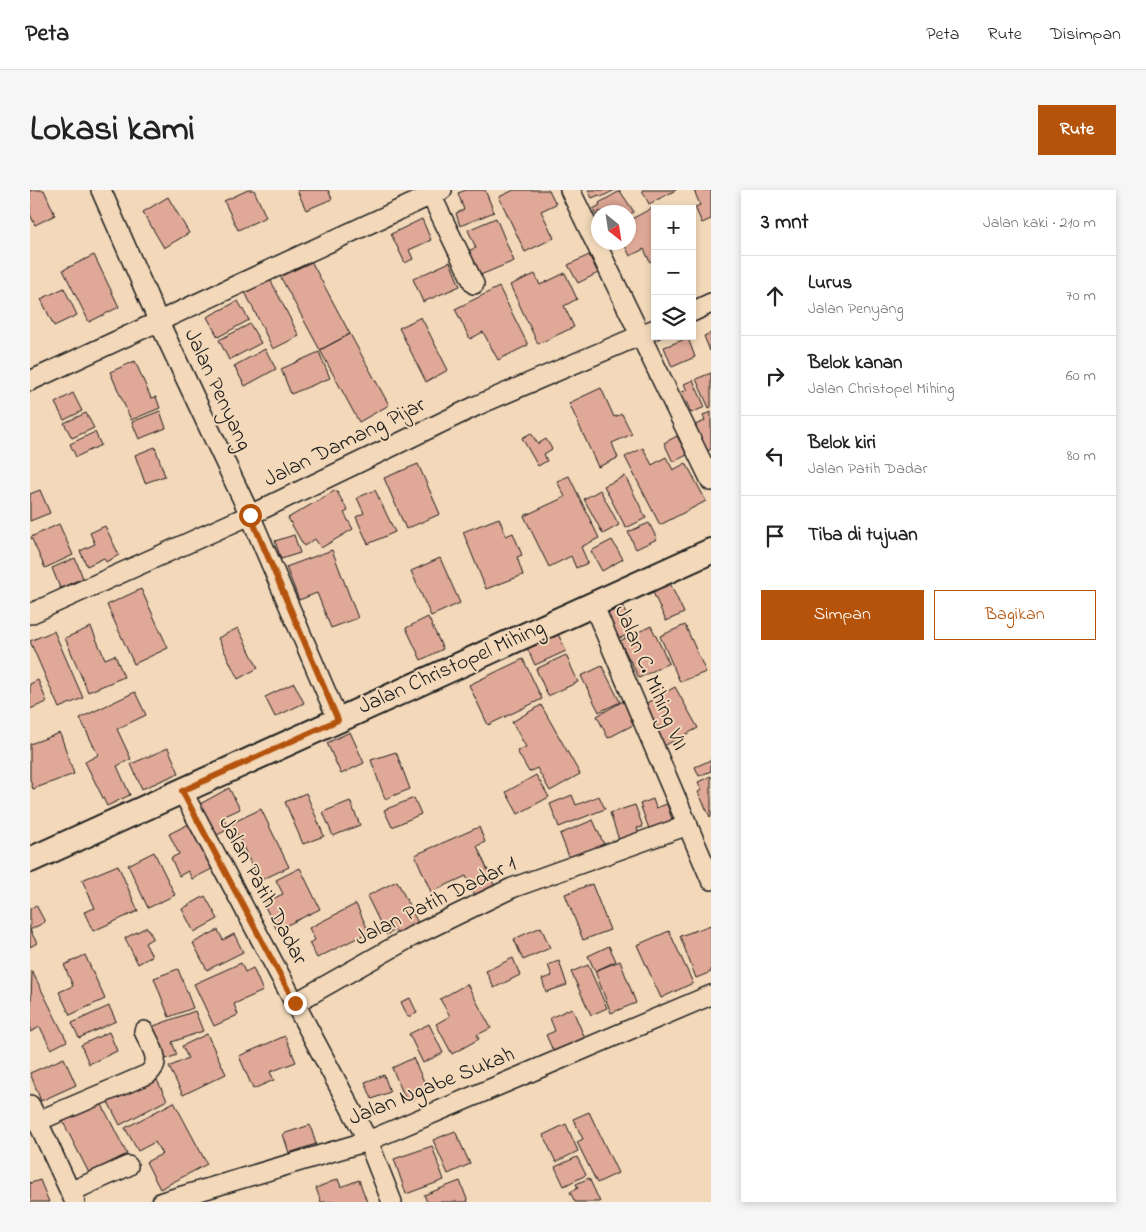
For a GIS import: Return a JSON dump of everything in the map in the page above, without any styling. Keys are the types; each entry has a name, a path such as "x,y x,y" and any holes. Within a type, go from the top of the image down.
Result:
{"street":[{"name":"Jalan Penyang","path":"101,190 158,320 250,515 338,720"},
{"path":"570,190 648,333 711,481"},
{"path":"30,380 436,193 474,284"},
{"path":"696,310 711,303"},
{"name":"Jalan Damang Pijar","path":"30,614 250,515 478,405 648,333"},
{"name":"Jalan Christopel Mihing","path":"30,860 711,551"},
{"name":"Jalan C. Mihing VII","path":"593,604 711,880"},
{"name":"Jalan Patih Dadar","path":"182,791 368,1141 392,1202"},
{"name":"Jalan Patih Dadar 1","path":"295,1003 413,936 503,892 688,826"},
{"name":"Jalan Ngabe Sukah","path":"162,1202 368,1141 711,995"},
{"path":"128,1166 73,1197 34,1113 148,1074 155,1068 157,1059 144,1031"}],"building":[{"path":"30,190 44,190 55,215 35,225 30,214"},
{"path":"248,190 254,190 266,217 238,230 224,201"},
{"path":"297,190 328,190 332,199 306,210"},
{"path":"466,190 485,190 494,212 460,226 456,213 464,210 458,193"},
{"path":"514,190 549,190 556,204 541,211 554,238 525,252 499,197"},
{"path":"588,190 615,190 601,197 599,195 592,198"},
{"path":"642,190 676,190 649,204"},
{"path":"694,190 711,190 711,219 702,223 696,209 696,207 700,205"},
{"path":"620,191 629,205 600,205 599,203"},
{"path":"168,197 189,233 164,248 143,212"},
{"path":"651,209 650,262 644,249 630,256 627,250 636,250 636,217"},
{"path":"496,218 514,261 478,276 467,251 476,248 468,230"},
{"path":"422,219 431,240 409,250 413,259 405,263 391,234"},
{"path":"94,255 119,307 89,322 63,270"},
{"path":"589,255 598,273 578,283 568,265"},
{"path":"310,259 350,334 320,350 280,276"},
{"path":"450,262 460,286 423,302 413,279"},
{"path":"565,273 577,299 564,306 574,327 538,344 510,285 535,274 540,285"},
{"path":"270,279 299,336 273,349 245,292"},
{"path":"499,287 528,345 498,360 483,332 470,339 455,309"},
{"path":"64,288 77,315 54,326 41,299"},
{"path":"238,301 249,320 218,337 207,317"},
{"path":"421,317 448,370 426,382 399,328"},
{"path":"250,324 261,343 229,360 219,340"},
{"path":"711,333 711,350 710,351 704,336"},
{"path":"350,334 389,405 359,422 320,350"},
{"path":"683,340 689,340 695,357 672,367 664,347"},
{"path":"265,349 276,369 245,386 234,366"},
{"path":"319,352 330,378 291,394 281,369"},
{"path":"135,361 151,398 156,397 160,408 131,420 110,372"},
{"path":"711,373 711,407 709,408 696,379"},
{"path":"693,380 705,407 691,413 682,392 687,390 684,384"},
{"path":"601,388 614,417 622,414 632,434 612,443 618,458 598,467 569,403"},
{"path":"73,393 82,411 64,420 55,403"},
{"path":"160,411 166,428 139,439 132,422"},
{"path":"711,412 711,449 706,452 695,425 705,421 703,415"},
{"path":"86,413 94,428 72,438 64,423"},
{"path":"95,432 101,445 76,457 70,444"},
{"path":"531,433 538,444 546,439 552,449 544,454 547,461 538,466 522,438"},
{"path":"677,436 687,455 673,462 664,443"},
{"path":"155,447 165,476 145,483 135,455"},
{"path":"643,448 652,465 666,457 673,470 686,463 706,501 660,525 625,457"},
{"path":"418,464 440,514 406,529 384,478"},
{"path":"569,476 599,538 581,547 588,563 576,568 571,556 549,567 524,516 565,497 557,481"},
{"path":"625,476 646,518 626,528 604,486"},
{"path":"40,490 50,513 30,521 30,494"},
{"path":"336,490 348,511 344,513 353,529 321,548 315,539 304,546 288,518"},
{"path":"375,490 395,532 368,544 356,517 364,513 357,498"},
{"path":"600,490 619,525 603,534 584,499"},
{"path":"499,518 506,536 513,533 522,555 517,557 523,575 486,589 463,532"},
{"path":"649,523 657,539 636,549 628,532"},
{"path":"59,524 73,555 45,568 31,537"},
{"path":"105,526 119,555 106,562 104,558 87,566 80,551 95,544 90,533"},
{"path":"294,535 300,553 281,559 275,541"},
{"path":"612,540 623,559 602,571 591,551"},
{"path":"332,550 358,618 331,628 317,593 299,600 286,567"},
{"path":"75,558 83,578 60,588 52,568"},
{"path":"440,558 460,603 431,616 411,571"},
{"path":"669,581 684,613 666,621 651,588"},
{"path":"141,589 168,648 134,664 107,605"},
{"path":"623,607 633,633 614,640 605,614"},
{"path":"428,617 443,649 421,660 406,628"},
{"path":"685,625 706,672 680,682 660,636"},
{"path":"651,626 669,663 639,678 620,641"},
{"path":"91,627 105,659 115,655 124,677 88,692 65,638"},
{"path":"238,628 258,668 238,679 218,638"},
{"path":"54,631 83,698 59,708 30,641"},
{"path":"558,634 566,651 535,665 527,648"},
{"path":"566,655 578,682 548,696 536,669"},
{"path":"523,659 542,699 488,725 469,685"},
{"path":"602,666 620,702 599,712 581,676"},
{"path":"38,680 47,702 30,709 30,684"},
{"path":"294,683 304,703 275,717 265,697"},
{"path":"675,687 698,728 664,746 641,706"},
{"path":"135,692 146,715 117,729 131,759 117,766 130,795 107,806 85,762 98,755 80,718"},
{"path":"625,700 637,723 608,738 597,716"},
{"path":"541,705 580,774 550,791 537,768 529,772 517,751 526,747 512,722"},
{"path":"350,732 364,763 341,774 327,743"},
{"path":"60,733 74,774 33,789 30,779 30,744"},
{"path":"168,748 179,773 142,789 131,764"},
{"path":"396,752 410,789 385,799 371,760"},
{"path":"711,760 711,771 699,776 695,767"},
{"path":"536,775 549,797 518,814 506,792"},
{"path":"711,776 710,817 698,792 702,790 698,782"},
{"path":"229,788 240,809 223,817 229,829 217,835 200,804"},
{"path":"306,793 324,836 303,844 285,802"},
{"path":"572,795 576,805 599,796 605,809 559,827 550,804"},
{"path":"414,798 421,814 392,827 384,810"},
{"path":"653,799 656,808 667,804 675,829 652,837 640,804"},
{"path":"350,801 360,825 333,836 323,812"},
{"path":"635,805 643,827 637,828 641,841 621,846 610,813"},
{"path":"261,809 289,867 259,881 232,823"},
{"path":"593,820 606,849 572,864 560,834"},
{"path":"193,822 214,868 192,879 188,871 179,876 171,858 179,854 169,834"},
{"path":"479,827 485,842 477,846 496,889 476,897 466,876 431,892 415,855"},
{"path":"154,852 175,895 148,908 128,865"},
{"path":"118,865 138,911 93,931 84,912 95,908 82,880"},
{"path":"300,868 320,909 277,930 263,903 283,894 276,880"},
{"path":"397,881 420,927 399,938 395,930 386,935 367,896"},
{"path":"592,884 610,930 583,940 565,894"},
{"path":"205,896 218,919 194,932 182,909"},
{"path":"356,904 369,932 317,958 309,943 315,940 309,928"},
{"path":"36,905 45,922 30,930 30,909"},
{"path":"711,925 711,972 696,978 680,936"},
{"path":"147,927 153,938 145,943 152,956 138,964 125,938"},
{"path":"541,927 550,948 523,960 514,939"},
{"path":"30,930 37,943 30,947"},
{"path":"218,930 223,940 234,934 243,952 207,970 193,943"},
{"path":"669,931 693,983 661,998 637,945"},
{"path":"609,946 616,961 595,971 588,956"},
{"path":"85,955 105,999 70,1015 59,992 73,986 64,965"},
{"path":"513,958 520,975 494,988 486,971"},
{"path":"559,961 567,985 546,992 542,979 552,976 548,965"},
{"path":"620,961 636,1003 611,1013 595,971"},
{"path":"241,963 245,972 253,968 263,991 234,1004 238,1015 214,1026 194,984"},
{"path":"588,965 607,1008 591,1015 571,972"},
{"path":"178,969 193,1008 169,1017 154,978"},
{"path":"32,971 67,1041 51,1049 40,1027 30,1032"},
{"path":"467,984 491,1028 477,1035 479,1039 452,1054 436,1024 450,1016 440,999"},
{"path":"410,998 417,1013 408,1017 401,1002"},
{"path":"109,1006 116,1021 79,1038 72,1023"},
{"path":"572,1008 586,1041 555,1055 546,1035 555,1031 550,1018"},
{"path":"195,1011 203,1031 172,1042 177,1055 163,1060 151,1027"},
{"path":"429,1024 443,1053 423,1063 409,1034"},
{"path":"109,1032 117,1051 89,1064 81,1045"},
{"path":"207,1034 226,1074 183,1095 169,1067 188,1058 182,1046"},
{"path":"285,1036 296,1062 270,1072 274,1080 253,1089 239,1056"},
{"path":"64,1058 76,1085 41,1101 30,1073"},
{"path":"413,1058 429,1092 407,1102 392,1068"},
{"path":"154,1074 167,1100 120,1125 106,1098"},
{"path":"384,1075 390,1092 372,1099 365,1082"},
{"path":"100,1101 127,1154 89,1173 62,1120"},
{"path":"174,1102 207,1164 160,1189 146,1162 162,1154 155,1142 138,1151 125,1128"},
{"path":"589,1112 618,1173 597,1183 577,1142 583,1139 573,1119"},
{"path":"566,1124 578,1151 556,1162 543,1135"},
{"path":"310,1125 316,1144 289,1153 283,1134"},
{"path":"455,1131 470,1164 448,1174 433,1140"},
{"path":"432,1146 444,1180 406,1194 394,1159"},
{"path":"577,1157 586,1175 564,1186 555,1167"},
{"path":"589,1178 600,1202 575,1202 570,1192 578,1188 576,1184"},
{"path":"338,1179 341,1187 359,1180 367,1202 321,1202 316,1188"},
{"path":"40,1180 49,1202 30,1202 30,1182"},
{"path":"460,1181 468,1202 427,1202 424,1195"}],"route":[{"path":"250,515 338,720 182,791 295,1003"}]}
